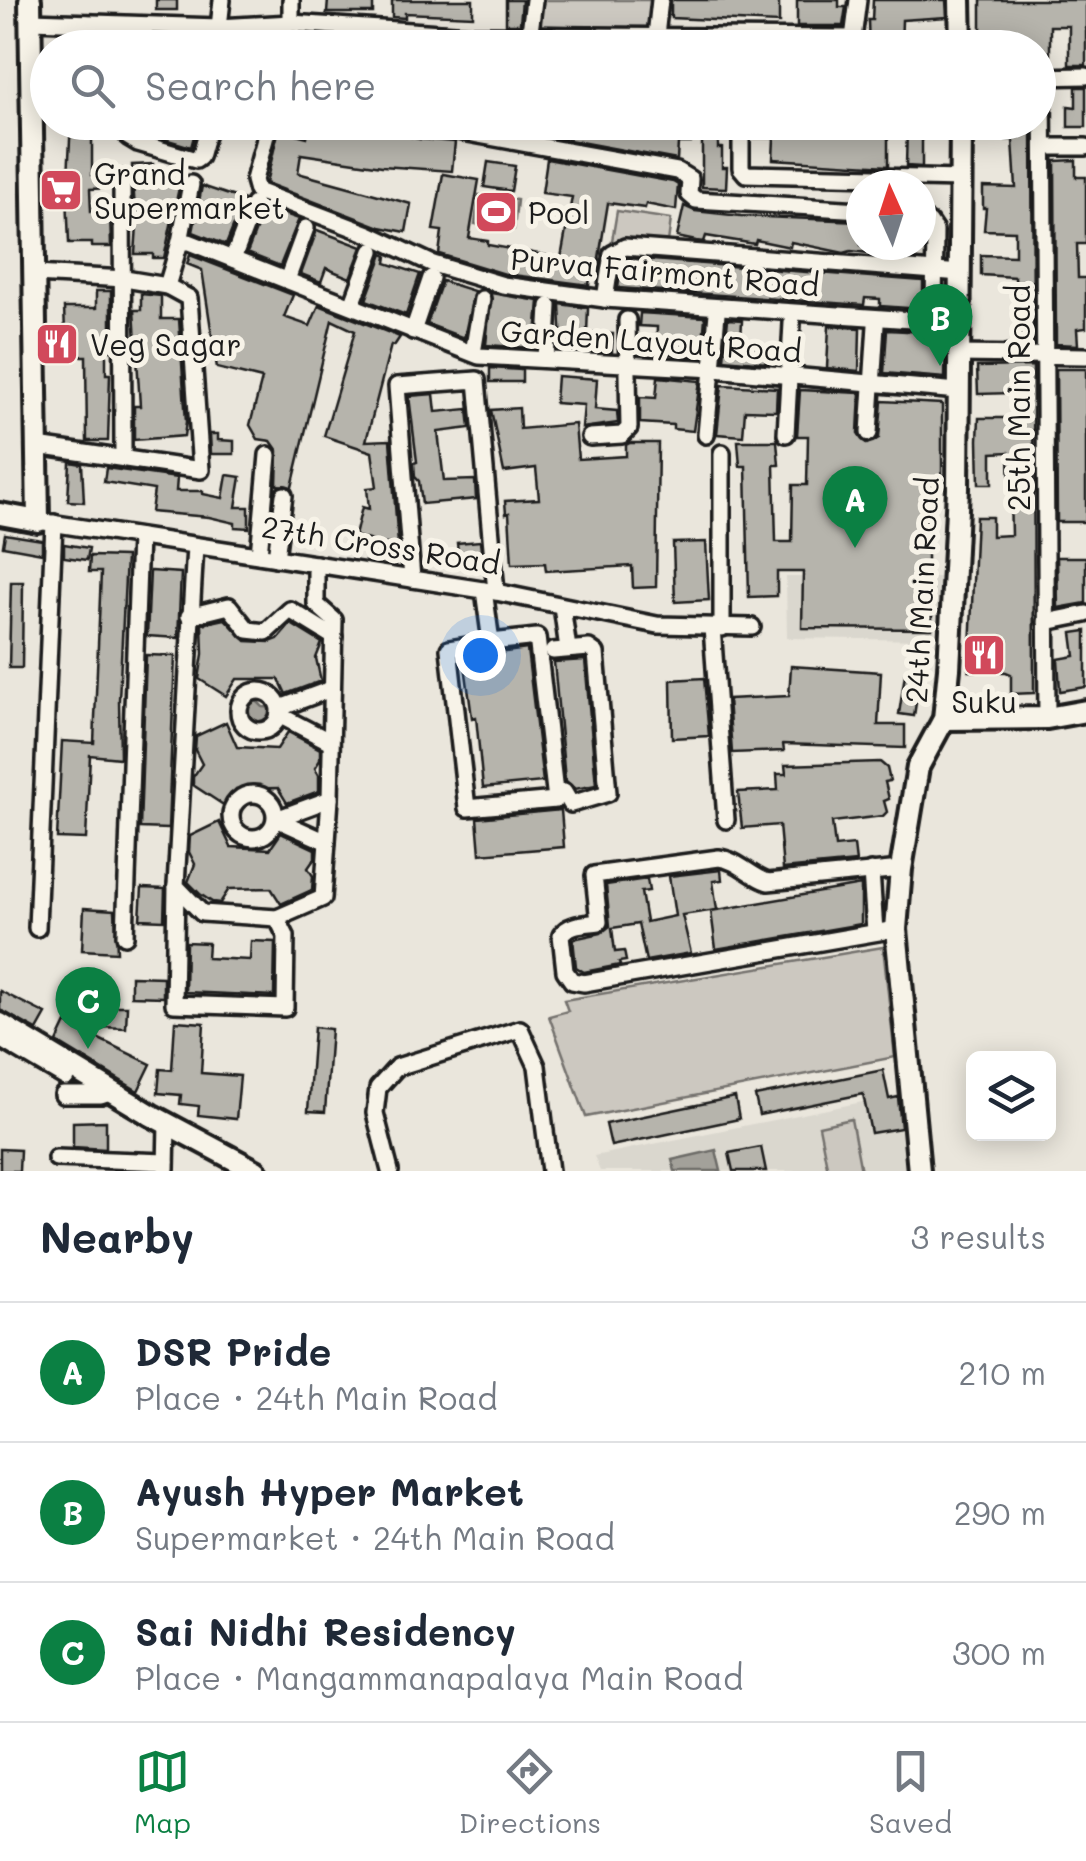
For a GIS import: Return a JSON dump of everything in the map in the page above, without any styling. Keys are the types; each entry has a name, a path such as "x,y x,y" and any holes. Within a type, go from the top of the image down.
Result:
{"street":[{"path":"220,27 222,0"},
{"path":"291,0 291,23"},
{"path":"530,30 534,0"},
{"path":"657,30 660,0"},
{"path":"854,30 858,0"},
{"path":"960,0 960,30"},
{"path":"31,11 86,23 220,27 291,23 391,30"},
{"path":"84,30 86,23"},
{"path":"1056,77 1086,76"},
{"path":"37,928 46,522 37,446 38,140"},
{"path":"133,140 196,160 203,140"},
{"name":"Purva Fairmont Road","path":"265,140 254,180 257,192 453,271 504,285 605,299 922,322 934,310 935,260"},
{"path":"501,140 678,171 690,179 689,194 694,199 846,209"},
{"path":"741,140 745,202"},
{"name":"24th Main Road","path":"919,1171 886,930 918,768 944,719 952,616 961,140"},
{"name":"25th Main Road","path":"1044,140 1047,718"},
{"path":"1044,147 1086,147"},
{"path":"746,174 962,179"},
{"path":"122,178 123,457"},
{"path":"167,286 180,242 190,184"},
{"path":"233,259 254,204"},
{"path":"287,280 306,228"},
{"name":"Garden Layout Road","path":"180,242 474,354 714,369 958,391"},
{"path":"605,299 612,254 625,247 961,273"},
{"path":"352,305 372,251"},
{"path":"36,274 125,279 167,286 189,298 201,470"},
{"path":"414,331 431,278"},
{"path":"474,354 482,298"},
{"path":"546,360 548,306"},
{"path":"706,435 717,313"},
{"path":"590,437 627,433 626,320"},
{"path":"786,434 792,323"},
{"path":"869,433 876,325"},
{"path":"959,354 1086,356"},
{"path":"412,579 397,386 477,380 490,642"},
{"path":"37,446 220,474"},
{"path":"722,452 717,628 726,820"},
{"path":"268,455 264,516 268,556"},
{"path":"268,556 281,519 284,495"},
{"name":"27th Cross Road","path":"0,514 490,591 658,625 752,627"},
{"path":"264,516 281,519"},
{"path":"125,936 139,538"},
{"path":"196,546 176,886 174,1004 285,1008 286,936 277,918"},
{"path":"176,886 202,913 277,918 323,898 330,799 334,620 316,604 316,564"},
{"path":"190,616 229,606 248,630 266,632 290,610 334,637"},
{"path":"562,606 561,650 589,648 596,653 608,793 571,804 564,792"},
{"path":"1046,622 1086,614"},
{"path":"537,636 556,800 467,808 448,649 490,642 537,636"},
{"path":"330,742 280,712 332,689"},
{"path":"944,719 1047,718 1086,711"},
{"path":"327,842 276,819 330,799"},
{"path":"871,870 886,930 584,983 572,981 565,971 561,935 565,928 599,922 594,876 719,858 730,860 768,882 871,870 901,869"},
{"path":"0,1024 44,1056 64,1086 101,1095 113,1092"},
{"path":"390,1171 376,1112 378,1088 397,1067 520,1029 537,1066 550,1171"},
{"path":"0,1039 44,1056 256,1171"},
{"path":"56,1158 166,1166 167,1123"}],"shaded area":[{"path":"538,0 651,0 648,29 535,25"},
{"name":"Pool","path":"479,195 517,200 514,229 475,224"},
{"path":"617,211 671,219 667,250 612,241"},
{"path":"786,577 940,577 934,640 787,638"},
{"path":"253,697 263,707 275,708 278,714 269,719 266,730 246,726 243,706"},
{"path":"883,947 895,1057 586,1117 549,1016 568,1011 564,1000"},
{"path":"902,1094 909,1171 600,1171 594,1156"},
{"path":"851,1119 861,1171 828,1171 819,1126"},
{"path":"716,1150 721,1171 675,1171 672,1160"}],"building":[{"path":"156,0 177,0 177,10 156,10"},
{"path":"328,0 373,0 373,13 327,13"},
{"path":"392,0 473,0 473,16 405,13 405,18 392,17"},
{"path":"506,0 522,0 520,24 506,24"},
{"path":"671,0 779,0 779,23 671,18"},
{"path":"797,0 839,0 839,7 846,7 843,26 797,26"},
{"path":"873,0 946,0 947,17 902,20 902,30 868,30 868,20 872,20"},
{"path":"981,0 1086,0 1086,65 1069,65 1069,26 1050,26 1050,30 981,30"},
{"path":"1076,87 1086,87 1086,127 1068,127 1068,106 1076,107"},
{"path":"70,140 92,140 92,175 112,174 111,188 90,189 91,211 110,211 111,247 69,243"},
{"path":"168,140 193,140 191,147"},
{"path":"276,140 455,142 452,171 301,154 298,173 411,204 406,232 380,227 266,183"},
{"path":"569,140 692,140 678,143 677,160"},
{"path":"702,140 718,140 722,167 727,167 726,188 702,187"},
{"path":"774,140 888,140 888,166 773,159"},
{"path":"907,140 922,140 922,167 906,166"},
{"path":"1013,140 1032,140 1033,344 1018,344 1015,277 981,275 981,255 1015,256 1015,231 984,230 983,187 1016,188"},
{"path":"547,159 673,182 678,185 676,210 608,203 598,264 592,263 589,285 505,274 439,254 442,231 433,230 443,174 479,180 469,238 561,258 572,197 542,193"},
{"path":"1076,160 1076,177 1086,177 1086,244 1077,244 1078,278 1086,278 1086,328 1077,329 1078,345 1056,344 1055,161"},
{"path":"488,162 515,166 511,191 484,187"},
{"path":"153,164 153,183 180,183 164,258 135,254 138,211 132,165"},
{"path":"202,186 244,200 226,245 193,232"},
{"path":"684,206 695,211 741,216 846,220 844,253 791,242 790,247 756,240 755,244 706,236 704,242 677,237"},
{"path":"265,207 299,219 280,266 247,253"},
{"path":"317,230 362,247 350,278 326,268 321,282 301,274"},
{"path":"383,254 387,256 386,263 420,274 406,315 366,300"},
{"path":"190,255 293,295 284,317 310,326 319,305 400,337 391,345 366,441 390,440 398,544 355,536 362,507 369,509 367,488 377,487 372,452 324,436 355,331 332,320 292,487 277,485 278,451 271,441 258,439 250,425 262,379 217,368 202,270 187,264"},
{"path":"627,258 923,281 923,307 880,306 880,299 865,298 864,305 618,288 622,261"},
{"path":"442,281 474,291 464,338 427,324"},
{"path":"96,291 111,291 111,350 106,350 106,374 110,374 108,441 87,441 86,356 66,356 64,308 96,308"},
{"path":"491,293 539,301 535,348 486,345"},
{"path":"141,294 161,296 161,319 179,319 184,436 134,440 134,406 140,406 134,310 141,310"},
{"path":"560,304 588,308 587,333 613,334 612,352 562,349"},
{"path":"640,313 705,317 702,357 656,353 657,327 639,326"},
{"path":"728,319 742,320 744,344 779,347 779,364 724,359"},
{"path":"829,326 860,328 859,371 827,368"},
{"path":"887,330 946,330 945,378 884,373"},
{"path":"1033,366 1034,693 1011,694 1011,674 969,671 976,517 992,517 992,536 1011,535 1009,452 992,453 992,484 979,484 978,440 979,418 1012,418 1012,393 978,394 977,367"},
{"path":"490,368 522,370 522,382 490,382"},
{"path":"1056,369 1086,369 1086,522 1057,522"},
{"path":"557,376 597,379 595,409 617,411 618,423 582,428 584,405 555,403"},
{"path":"658,377 700,381 693,431 640,423 640,397 656,398"},
{"path":"722,385 777,388 776,411 745,410 743,436 717,434"},
{"path":"800,390 860,393 858,433 867,444 879,438 882,401 942,404 942,482 932,482 931,512 927,512 927,587 932,587 932,629 802,628 803,572 777,572 777,596 749,597 746,466 740,466 738,441 777,441 776,542 792,542 793,485 807,485 808,436 797,436"},
{"path":"434,394 436,412 468,409 470,428 438,432 444,481 475,480 476,499 422,504 415,477 417,462 409,396"},
{"path":"519,408 520,429 575,424 578,459 626,456 626,445 630,443 658,443 656,587 633,588 632,566 546,571 545,563 512,564 505,501 539,499 536,468 504,472 491,410"},
{"path":"210,434 218,434 218,440 234,441 234,454 211,454"},
{"path":"70,462 82,464 84,502 68,501"},
{"path":"106,468 177,478 176,491 203,491 223,498 227,475 241,477 236,507 249,507 249,528 209,517 151,512 154,490 104,482"},
{"path":"5,534 42,540 42,553 3,546"},
{"path":"480,541 482,559 459,561 457,543"},
{"path":"706,542 709,600 675,602 673,543"},
{"path":"64,544 89,548 87,560 64,557"},
{"path":"90,556 126,557 120,758 90,755 86,839 57,838 62,741 94,743 101,572 89,572"},
{"path":"1057,557 1086,557 1086,603 1058,608"},
{"path":"150,571 181,573 178,638 147,636"},
{"path":"11,582 23,582 22,668 9,668"},
{"path":"225,619 246,641 278,639 291,624 322,643 316,658 321,681 286,694 279,679 237,679 226,696 199,679 202,624"},
{"path":"1086,631 1086,687 1060,691 1058,659 1075,656 1072,633"},
{"path":"527,649 543,782 483,788 476,717 472,718 464,658"},
{"path":"146,655 175,656 168,829 140,828"},
{"path":"585,660 596,785 575,789 565,780 554,662"},
{"path":"791,666 881,672 878,725 905,725 905,748 783,744 784,751 732,753 728,699 789,696"},
{"path":"905,674 920,676 914,716 899,714"},
{"path":"704,678 709,736 672,738 671,680"},
{"path":"226,722 237,747 277,749 288,732 320,749 315,768 319,791 287,803 278,788 236,789 225,806 193,785 193,777 202,764 195,750 196,736"},
{"path":"880,762 887,768 890,781 885,782 887,812 883,816 832,822 835,847 854,845 856,862 783,869 779,825 742,828 738,792 778,790 777,774 786,774 785,765"},
{"path":"561,810 564,847 480,854 477,818"},
{"path":"219,822 231,847 270,849 281,833 315,849 315,858 308,868 313,876 312,890 281,904 271,888 229,889 220,903 200,894 188,882 195,864 189,852 190,836"},
{"path":"721,870 722,880 713,881 717,910 682,915 691,953 646,961 638,924 612,928 615,952 624,951 626,961 584,972 576,967 573,939 601,933 610,926 606,885 647,879 649,891 641,892 646,922 675,916 669,876"},
{"path":"861,885 861,924 716,949 711,911"},
{"path":"142,888 165,889 164,920 140,919"},
{"path":"84,908 115,910 117,952 82,950"},
{"path":"251,941 275,942 274,996 185,992 186,942 208,943 207,958 250,960"},
{"path":"131,976 163,977 163,997 131,996"},
{"path":"0,991 46,1014 37,1030 0,1010"},
{"path":"101,1006 127,1006 126,1028 100,1027"},
{"path":"175,1021 204,1023 201,1073 240,1076 236,1119 198,1115 199,1106 180,1104 181,1095 158,1093 160,1069 172,1070"},
{"path":"66,1023 151,1064 138,1091 57,1042"},
{"path":"314,1027 331,1029 325,1112 308,1111"},
{"path":"883,1070 889,1099 898,1097 901,1128 871,1133 863,1094 759,1115 755,1096"},
{"path":"735,1097 739,1119 611,1146 606,1124"},
{"path":"106,1121 106,1149 73,1147 73,1122"},
{"path":"761,1147 766,1171 733,1171 729,1153"},
{"path":"0,1149 20,1150 19,1171 0,1171"}],"place":[{"name":"Grand Supermarket","path":"61,190"},
{"name":"Pool","path":"496,212"},
{"name":"Veg Sagar","path":"57,344"},
{"name":"Ayush Hyper Market","path":"940,366"},
{"name":"DSR Pride","path":"855,548"},
{"name":"Suku","path":"984,655"},
{"name":"Sai Nidhi Residency","path":"88,1049"}]}
